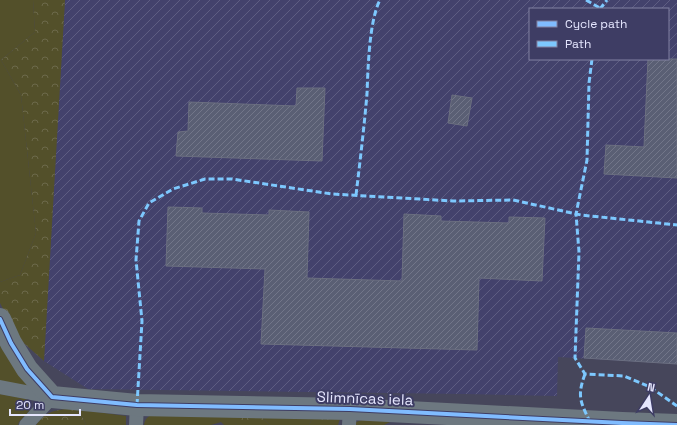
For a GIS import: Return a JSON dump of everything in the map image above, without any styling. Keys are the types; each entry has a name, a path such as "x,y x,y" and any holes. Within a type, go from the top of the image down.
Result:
{"street":[{"path":"0,319 11,343 27,370 52,397"},
{"name":"Slimnīcas iela","path":"52,397 137,415 349,417 677,425"}],"lane":[{"path":"0,387 52,397"},
{"path":"26,425 52,397"}],"shaded area":[{"path":"65,0 677,0 677,364 558,357 557,396 88,389 44,361"}],"green space":[{"path":"0,0 33,0 35,32 1,60 21,95 36,233 20,275 0,282"},
{"path":"33,0 65,0 44,361 18,338 0,303 0,282 20,275 36,233 21,95 1,60 35,32"},
{"path":"0,338 29,386 0,383"},
{"path":"0,394 28,399 29,411 18,425 0,425"},
{"path":"65,409 75,409 83,418 86,425 36,425 49,413"},
{"path":"75,409 126,416 126,425 86,425 83,418"},
{"path":"153,414 236,415 235,423 237,425 224,425 221,422 211,425 144,425 147,418"},
{"path":"236,415 259,415 270,425 237,425 234,420"},
{"path":"259,415 312,419 309,425 270,425"},
{"path":"312,419 340,419 338,425 309,425"},
{"path":"365,419 394,420 384,425 354,425 356,422"}],"building":[{"path":"677,59 677,178 604,174 606,145 644,147 648,60"},
{"path":"297,88 325,88 322,161 176,156 178,132 188,131 189,102 296,106"},
{"path":"452,95 472,98 467,126 448,123"},
{"path":"168,207 202,208 202,213 269,215 269,210 309,212 307,278 402,281 404,214 441,216 441,221 509,223 509,217 545,218 542,281 479,278 477,350 261,344 265,269 166,266"},
{"path":"586,328 677,333 677,364 584,358"}],"marked path":[{"path":"356,195 366,107 371,32 376,9 380,0"},
{"path":"586,0 600,8"},
{"path":"601,8 607,0"},
{"path":"592,60 589,83 587,160 576,214 579,252 575,358 585,374 624,376 650,387 677,406"},
{"path":"137,405 142,321 136,260 139,221 149,203 173,189 205,179 232,179 332,194 453,201 513,200 581,215 677,225"},
{"path":"585,374 580,393 584,409 590,422"}],"cycle path":[{"path":"0,319 11,343 27,369 52,397 137,405 350,409 677,425"}]}
